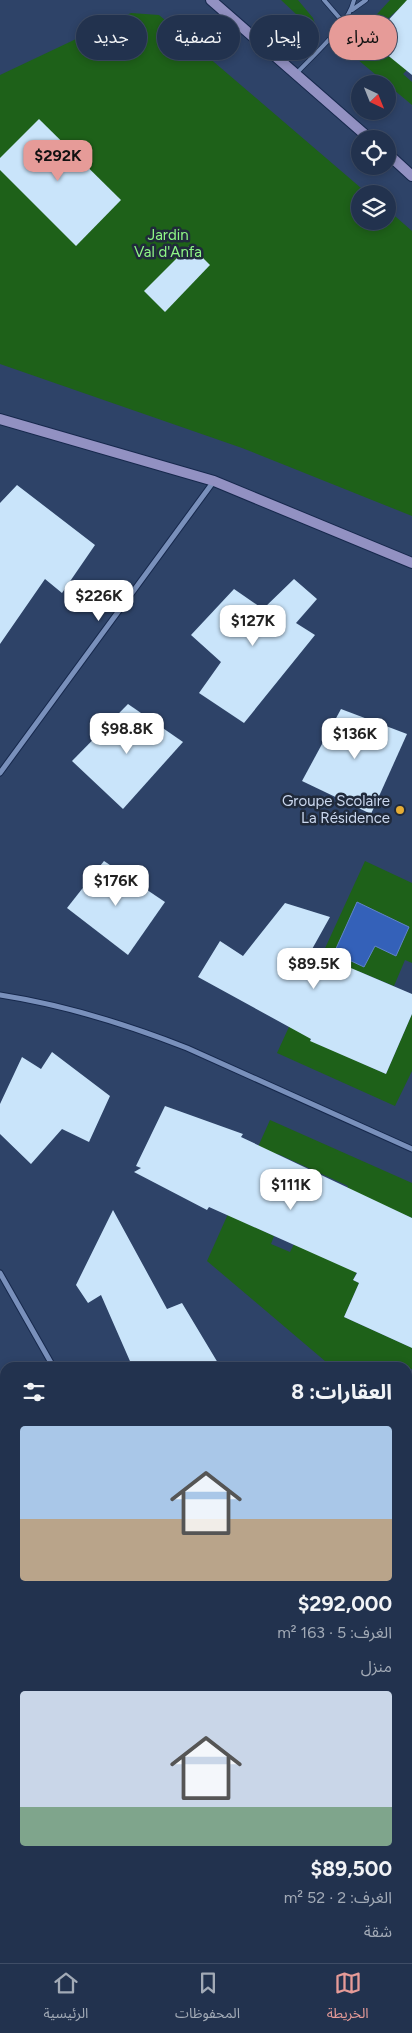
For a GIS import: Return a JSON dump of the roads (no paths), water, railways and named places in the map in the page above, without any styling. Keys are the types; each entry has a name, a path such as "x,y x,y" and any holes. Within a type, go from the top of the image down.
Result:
{"main road":[{"path":"211,0 360,130"},
{"path":"396,161 412,176"},
{"path":"0,419 214,481 412,563"}],"street":[{"path":"0,774 214,481"},
{"path":"0,995 36,1000 103,1017 149,1033 412,1148"},
{"path":"0,1273 51,1362"}],"lane":[{"path":"324,0 337,15"},
{"path":"352,10 354,0"},
{"path":"348,15 366,0"},
{"path":"296,74 329,37"}],"water":[{"path":"357,902 409,927 396,956 375,946 364,967 334,953"}],"place":[{"name":"Groupe Scolaire La Résidence","path":"400,810"}],"park label":[{"name":"Jardin Val d'Anfa","path":"168,244"}]}
